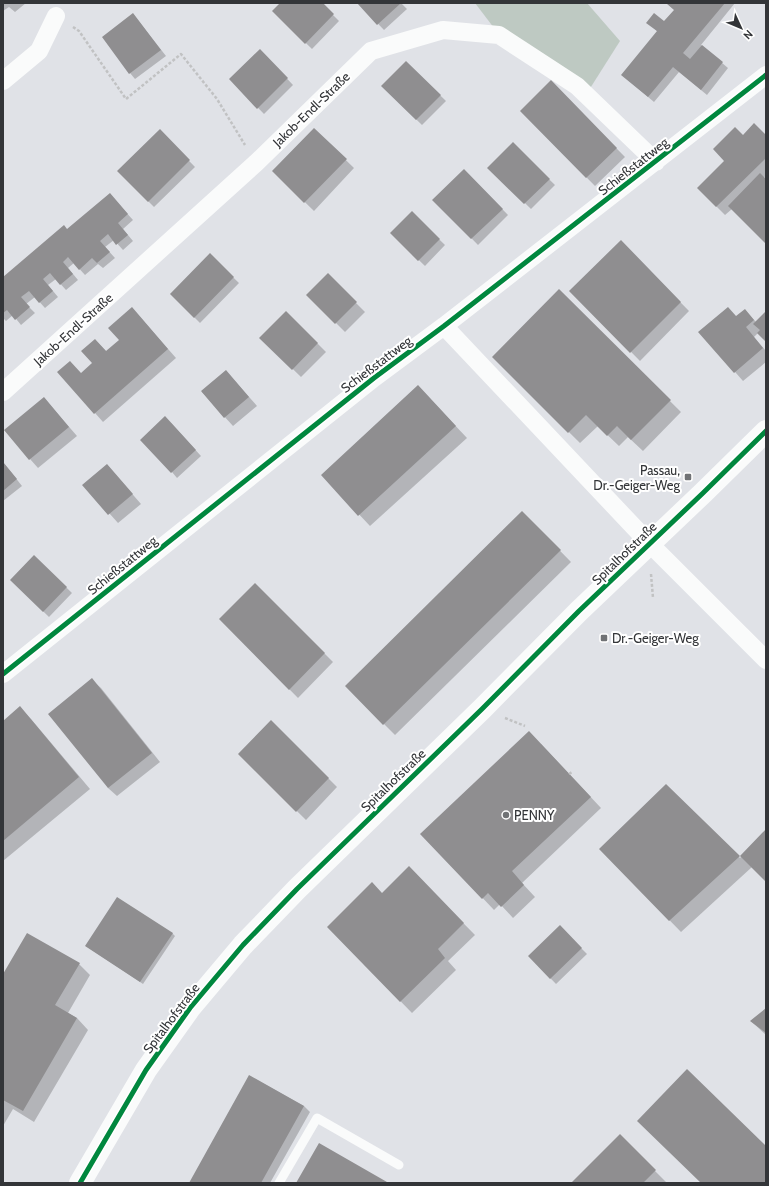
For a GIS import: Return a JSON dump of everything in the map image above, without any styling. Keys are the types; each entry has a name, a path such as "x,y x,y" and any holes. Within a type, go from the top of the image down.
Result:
{"street":[{"path":"3,81 39,51 56,16"},
{"name":"Jakob-Endl-Straße","path":"3,392 256,163 371,51 443,30 499,35 577,86 656,162"},
{"name":"Schießstattweg","path":"3,674 374,378 444,326 766,76"},
{"path":"444,326 650,544 766,660"},
{"name":"Spitalhofstraße","path":"80,1183 146,1070 190,1008 243,945 302,884 488,703 579,611 766,431"}],"lane":[{"path":"279,1183 317,1118 399,1165"}],"path":[{"path":"56,16 79,31 126,99 181,54 217,99 256,163"}],"shaded area":[{"path":"475,3 587,3 620,41 589,90 494,28"}],"building":[{"path":"280,3 323,3 334,14 305,44 272,11"},
{"path":"357,3 401,3 377,25"},
{"path":"666,3 725,3 683,53 690,59 702,45 723,62 701,90 673,67 648,97 621,75 657,31 646,23 654,13 664,21 674,10"},
{"path":"133,13 161,50 129,74 102,37"},
{"path":"260,49 288,78 257,109 229,79"},
{"path":"406,61 441,95 416,120 381,86"},
{"path":"551,80 617,148 586,178 520,111"},
{"path":"754,123 766,135 766,158 716,207 697,188 724,161 713,149 735,127 743,135"},
{"path":"314,128 347,159 304,203 272,171"},
{"path":"160,129 190,160 148,202 117,171"},
{"path":"513,142 550,179 524,204 487,168"},
{"path":"464,169 503,209 471,239 432,200"},
{"path":"760,173 766,179 766,244 728,206"},
{"path":"110,193 128,214 118,223 128,235 116,245 108,234 100,241 110,252 97,263 92,258 79,270 68,257 63,262 73,274 60,285 50,273 43,279 53,291 39,303 29,291 21,297 30,307 15,320 7,310 3,313 3,277 64,225 67,229"},
{"path":"412,211 440,239 418,261 390,233"},
{"path":"621,240 681,302 630,353 569,291"},
{"path":"210,253 234,277 194,318 170,294"},
{"path":"328,273 357,302 335,324 306,295"},
{"path":"559,289 671,400 631,440 617,426 607,436 586,415 568,433 492,357"},
{"path":"132,307 168,349 94,414 57,372 70,361 81,373 92,363 81,351 95,339 106,351 119,340 108,328"},
{"path":"728,307 736,316 745,309 754,320 746,327 763,348 734,373 698,332"},
{"path":"286,311 318,343 292,370 259,338"},
{"path":"766,311 766,342 757,333 760,330 753,324"},
{"path":"226,370 249,397 224,418 201,391"},
{"path":"418,385 456,426 358,516 321,475"},
{"path":"44,397 69,427 29,460 4,430"},
{"path":"165,416 196,450 171,473 140,440"},
{"path":"3,462 17,479 3,491"},
{"path":"107,464 133,494 108,515 82,485"},
{"path":"522,511 561,550 383,725 345,686"},
{"path":"34,555 67,587 43,612 10,580"},
{"path":"255,583 325,653 289,690 219,619"},
{"path":"92,678 152,753 108,788 48,714"},
{"path":"20,706 79,777 3,841 3,721"},
{"path":"271,720 329,778 296,812 238,754"},
{"name":"PENNY","path":"529,731 591,797 512,871 524,885 501,907 488,893 482,899 420,834"},
{"path":"666,784 740,856 669,921 599,849"},
{"path":"766,829 766,882 740,856"},
{"path":"409,866 464,923 438,949 445,958 400,1002 327,927 372,882 382,893"},
{"path":"117,897 173,933 140,982 85,946"},
{"path":"560,925 582,948 550,979 528,956"},
{"path":"27,933 80,963 55,1005 77,1018 23,1111 3,1100 3,974"},
{"path":"766,1008 766,1033 750,1021"},
{"path":"687,1069 766,1146 766,1183 701,1183 637,1121"},
{"path":"249,1075 304,1106 261,1183 189,1183"},
{"path":"620,1134 656,1170 643,1183 571,1183"},
{"path":"319,1143 387,1182 296,1183"}],"cycle path":[{"path":"3,674 374,378 444,326 766,75"},
{"path":"80,1183 146,1070 190,1008 243,945 297,889 482,709 579,611 766,431"}],"place":[{"name":"Passau, Dr.-Geiger-Weg","path":"688,477"},
{"name":"Dr.-Geiger-Weg","path":"604,638"},
{"name":"PENNY","path":"506,815"}]}
